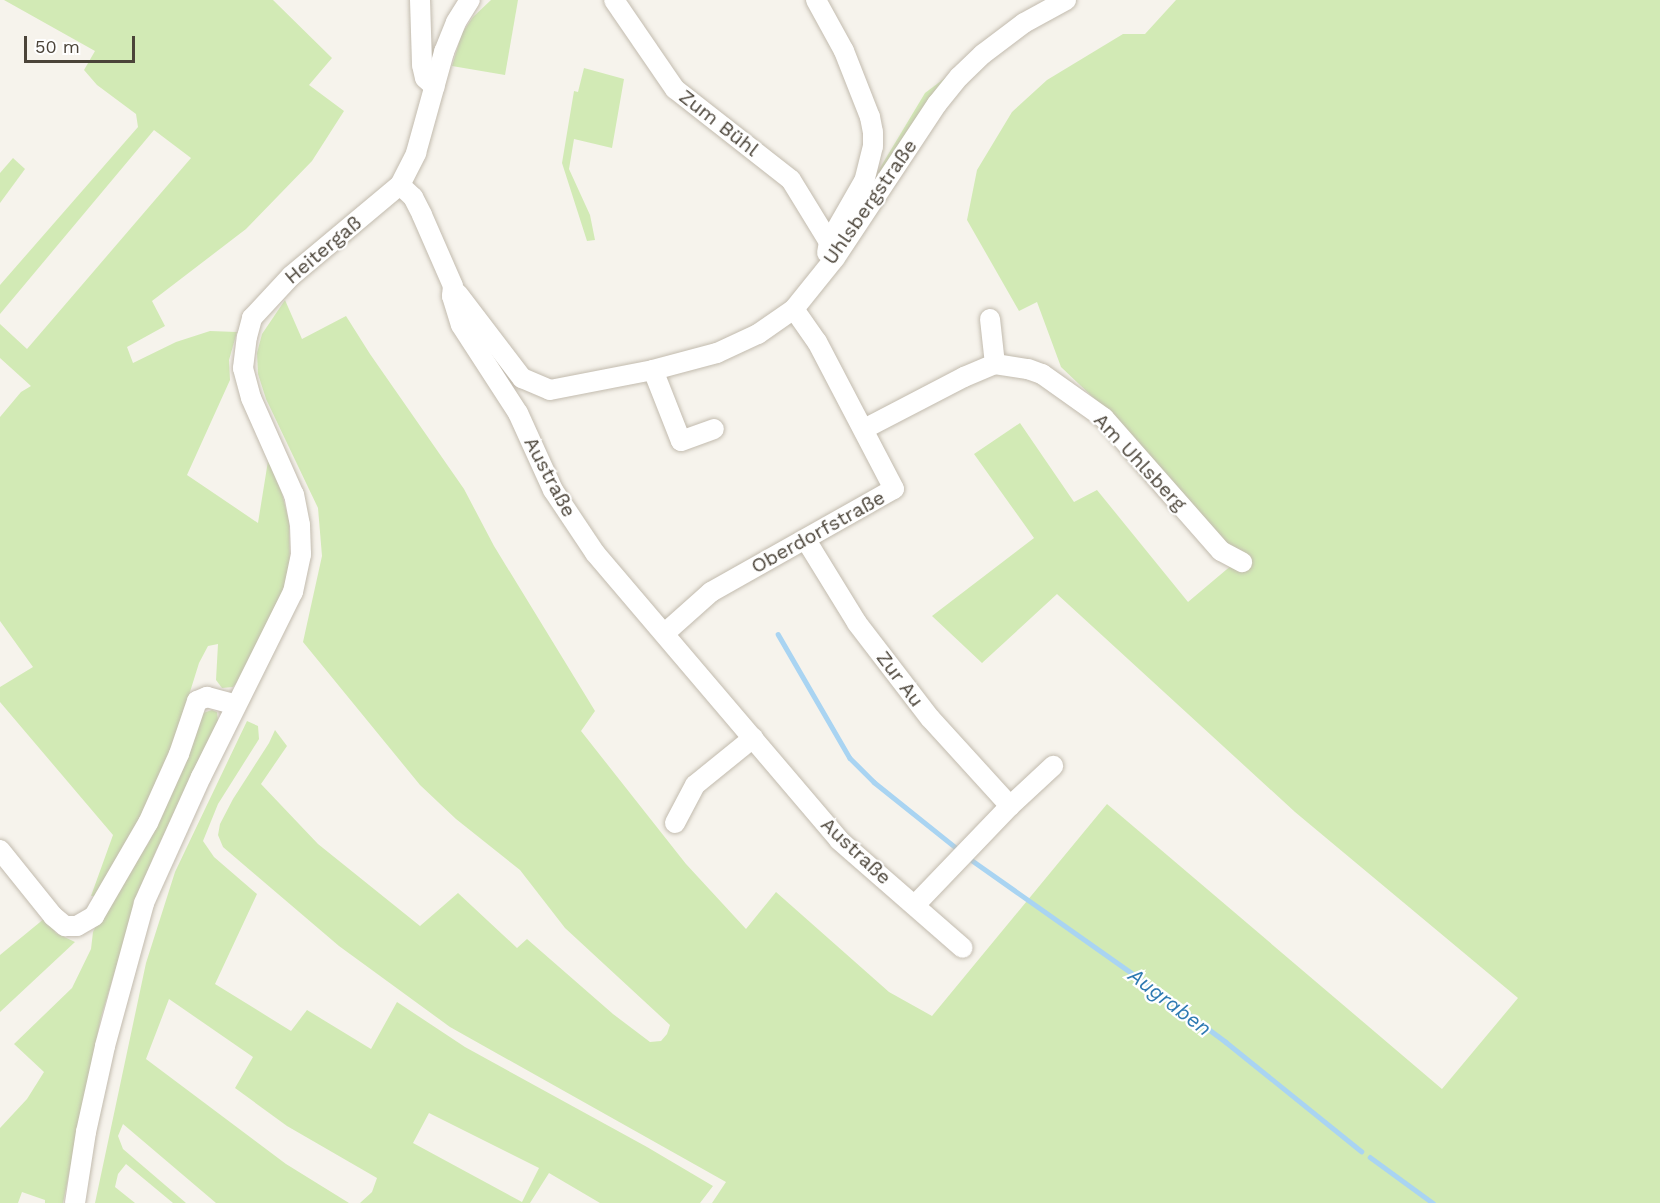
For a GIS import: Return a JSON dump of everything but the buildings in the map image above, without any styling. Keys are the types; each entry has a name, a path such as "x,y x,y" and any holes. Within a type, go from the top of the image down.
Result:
{"street":[{"path":"420,0 422,65 425,78 435,87"},
{"name":"Heitergaß","path":"75,1203 86,1132 105,1046 144,903 166,851 293,592 301,554 300,525 294,495 251,398 243,368 252,318 291,276 400,185 416,153 456,22 470,0"},
{"name":"Zum Bühl","path":"614,0 675,89 791,180 829,242"},
{"path":"816,0 844,51 870,117 873,132 873,146 864,181 829,242 825,268"},
{"name":"Uhlsbergstraße","path":"453,286 522,378 537,387 550,390 653,370 717,353 758,334 794,309 856,229 937,104 959,77 983,54 1024,23 1066,0"},
{"name":"Austraße","path":"400,185 413,197 453,286 452,296 461,325 518,413 553,490 595,553 839,840 963,948"},
{"name":"Oberdorfstraße","path":"664,633 711,592 894,489 817,342 794,309"},
{"path":"864,429 964,377 995,364 990,320"},
{"name":"Am Uhlsberg","path":"995,364 1028,369 1042,374 1104,418 1221,551 1242,562"},
{"path":"653,370 681,441 714,429"},
{"name":"Zur Au","path":"806,540 857,623 930,718 1010,806"},
{"path":"0,850 53,916 65,926 76,926 94,916 136,847 160,798 197,701 207,697 236,705"},
{"path":"675,823 695,785 753,738"},
{"path":"915,905 1010,806 1053,766"}],"green space":[{"path":"4,0 273,0 332,58 309,85 344,111 312,161 246,229 152,301 165,326 127,347 133,363 176,342 210,331 237,332 229,360 230,380 187,475 258,523 268,461 278,478 289,521 290,564 284,588 268,624 243,675 233,687 222,688 216,680 218,644 208,646 199,663 166,769 102,897 91,896 113,835 0,702 0,687 33,667 0,621 0,417 21,392 31,386 0,358 0,324 27,349 191,158 154,130 0,314 0,285 138,127 136,114 97,85 84,70 95,51"},
{"path":"491,0 518,0 505,75 452,66 462,33 473,17"},
{"path":"1176,0 1660,0 1660,1203 712,1203 726,1182 450,1027 339,946 223,847 218,835 220,824 233,799 275,730 287,746 261,784 318,844 420,926 458,893 517,948 527,939 613,1014 650,1042 661,1041 667,1034 670,1025 565,928 520,870 456,819 420,785 303,642 322,556 318,508 266,399 258,374 257,353 262,334 285,300 302,339 346,316 464,489 494,546 595,711 581,731 686,864 746,929 776,892 889,992 932,1016 1107,804 1442,1089 1518,998 1295,812 1057,594 982,663 932,616 1034,538 974,454 1020,423 1074,502 1097,490 1188,602 1239,559 1118,421 1061,367 1037,302 1019,311 967,220 977,170 1012,112 1047,80 1123,34 1145,34"},
{"path":"969,60 838,238 925,93"},
{"path":"584,68 624,79 612,148 574,139 569,169 590,215 595,240 587,241 562,163 574,91 578,92"},
{"path":"13,158 25,169 0,203 0,173"},
{"path":"212,710 217,712 218,721 156,851 138,895 101,1017 63,1203 45,1203 45,1200 22,1192 18,1203 0,1203 0,1128 27,1099 44,1072 14,1044 72,988 91,949 93,932 102,913 139,853 148,844 203,713"},
{"path":"247,721 258,726 259,739 218,804 203,841 214,857 257,894 215,984 291,1031 307,1010 371,1049 397,1002 465,1047 713,1186 700,1203 600,1203 549,1173 530,1203 360,1203 372,1192 377,1178 287,1126 235,1088 253,1057 169,999 146,1059 286,1164 349,1203 216,1203 123,1124 118,1136 123,1149 186,1203 173,1203 126,1164 118,1174 115,1187 135,1203 95,1203 146,963 175,872","holes":["429,1113 539,1168 522,1202 413,1143"]},
{"path":"45,918 56,933 75,942 0,1012 0,955"}],"waterway":[{"name":"Augraben","path":"778,634 850,758 874,782 959,850"},
{"name":"Augraben","path":"973,861 1226,1042 1361,1151"},
{"name":"Augraben","path":"1370,1157 1433,1203"}]}
